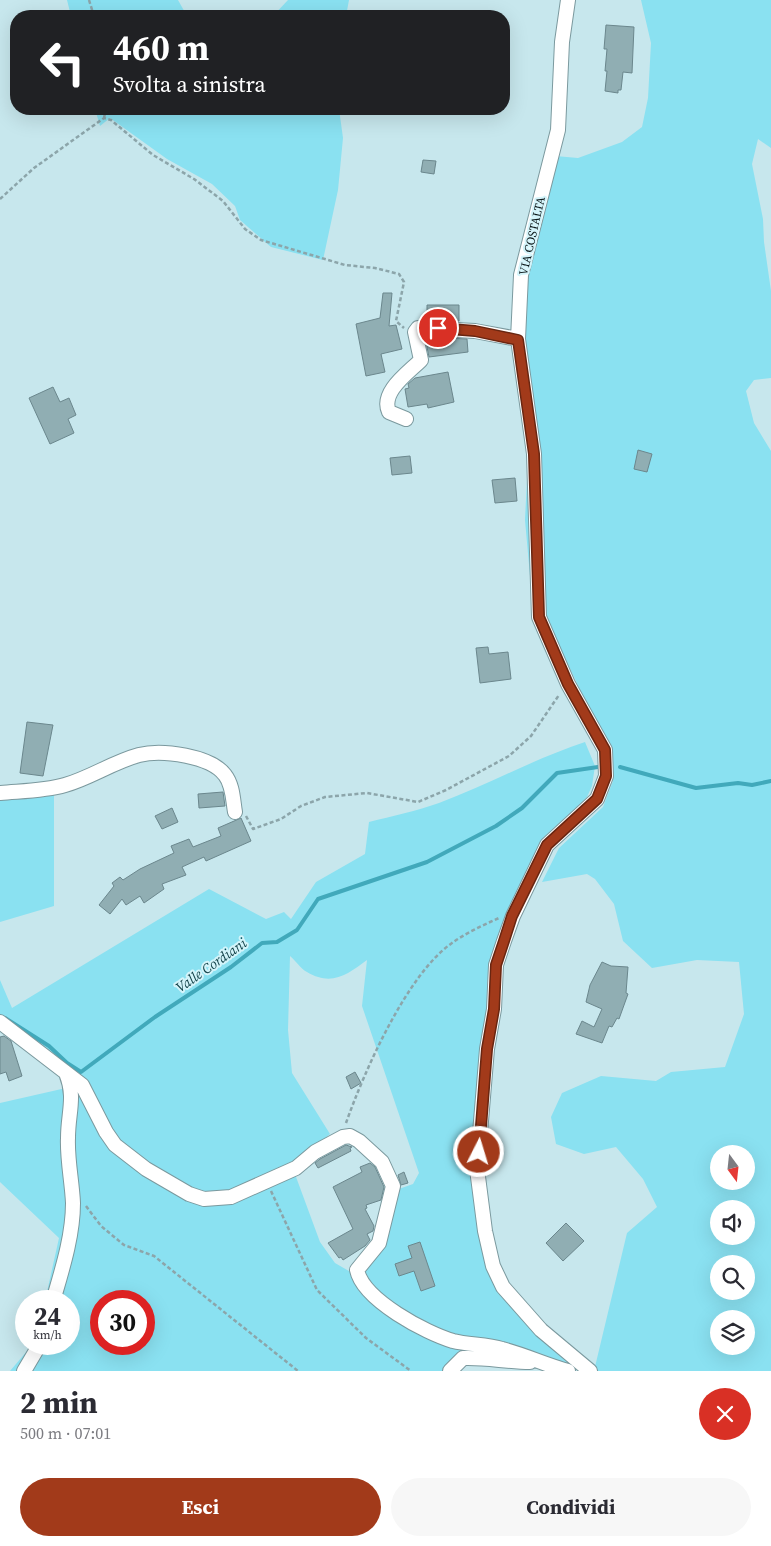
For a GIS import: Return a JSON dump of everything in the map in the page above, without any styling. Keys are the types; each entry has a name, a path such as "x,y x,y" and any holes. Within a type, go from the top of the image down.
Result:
{"street":[{"name":"VIA COSTALTA","path":"568,0 562,42 558,130 522,275 518,340 534,454 539,617 568,684 605,750 606,776 597,799 547,845 512,916 496,965 494,1009 487,1049 477,1169 485,1231 493,1266 503,1287 542,1330 590,1371"},
{"path":"406,419 389,412 386,404 389,394 421,360 415,332 418,328 475,331 518,340"},
{"path":"0,794 66,785 141,754 159,753 195,758 218,768 226,776 230,786 235,812"},
{"path":"0,1022 82,1085 115,1145 146,1169 176,1187 204,1198 220,1199 231,1197 296,1168 315,1152 343,1137 350,1136 359,1141 382,1162 393,1186 379,1243 357,1270 358,1278 384,1303 416,1326 454,1341 500,1348 568,1371"},
{"path":"56,1290 65,1257 73,1206 72,1175 68,1151 73,1089 66,1072"},
{"path":"24,1371 33,1355"},
{"path":"450,1371 463,1358 482,1357 511,1362 541,1362"}],"path":[{"path":"0,199 34,168 104,118 105,115"},
{"path":"104,118 111,120 153,155 194,178 223,201 245,229 261,240 345,265 375,268 399,274 404,282 396,321 401,327 415,332"},
{"path":"235,812 247,816 253,829 281,819 302,806 325,797 367,793 418,802 446,790 509,756 531,736 568,684"},
{"path":"343,1137 347,1122 374,1054 408,994 429,964 451,943 502,918 512,916"},
{"path":"266,1180 317,1290 366,1338 411,1371"},
{"path":"82,1201 102,1226 124,1245 154,1256 298,1371"}],"shaded area":[{"path":"67,0 178,0 184,10 70,10"},
{"path":"288,0 349,0 347,10 279,10"},
{"path":"641,0 771,0 771,148 758,139 752,164 763,219 764,242 771,291 771,378 754,380 746,391 754,423 771,451 771,1371 594,1371 627,1233 657,1207 643,1179 616,1147 584,1154 556,1144 551,1117 562,1093 601,1076 656,1081 671,1072 725,1067 744,1014 739,962 697,960 652,968 623,941 614,904 595,879 587,874 542,882 559,848 603,807 613,781 613,764 609,750 563,654 534,621 525,520 530,419 519,285 544,155 578,158 622,142 642,127 648,98 651,43"},
{"path":"97,115 340,115 343,138 338,190 323,260 271,247 240,220 235,206 212,184 167,159 110,118 100,126"},
{"path":"585,742 595,766 592,786 587,797 544,837 505,919 491,963 487,983 494,1013 477,1184 494,1276 594,1371 513,1358 468,1346 445,1368 445,1371 10,1371 24,1355 80,1355 80,1290 47,1290 59,1238 0,1182 0,1103 66,1088 60,1073 9,1034 0,1031 0,980 12,1008 209,889 266,919 284,912 291,919 316,882 365,854 369,822 439,803","holes":["290,956 305,971 324,978 339,977 367,960 362,1006 419,1173 413,1184 396,1190 361,1278 335,1263 320,1242 292,1166 330,1134 292,1073 288,1030"]},
{"path":"54,790 54,906 0,922 0,797"}],"building":[{"path":"606,25 634,27 632,73 623,72 621,90 618,90 618,93 605,91 607,71 605,71 607,49 604,49"},
{"path":"423,160 436,161 434,174 421,172"},
{"path":"383,293 392,293 389,326 396,325 402,349 381,354 385,372 366,376 356,324 380,318"},
{"path":"427,305 459,305 459,321 427,320"},
{"path":"425,337 467,339 468,352 429,357"},
{"path":"448,372 454,402 428,408 427,404 408,407 405,389 409,388 408,384 415,378"},
{"path":"53,387 60,402 69,398 76,415 68,419 74,433 50,444 29,398"},
{"path":"638,450 652,454 647,472 634,469"},
{"path":"410,456 412,473 392,475 390,458"},
{"path":"515,478 517,501 495,503 492,480"},
{"path":"488,647 489,654 508,652 511,679 480,683 476,648"},
{"path":"27,722 53,725 43,776 20,773"},
{"path":"223,792 225,806 199,808 198,794"},
{"path":"172,808 178,822 162,829 155,816"},
{"path":"241,818 251,841 206,861 204,857 182,867 186,875 162,884 164,889 144,903 140,896 126,905 122,899 110,914 99,905 114,886 112,883 120,877 123,880 140,869 174,853 171,846 189,839 193,847 221,836 218,828"},
{"path":"602,962 611,966 628,967 626,993 628,994 619,1019 617,1018 612,1027 609,1026 602,1043 576,1034 582,1021 594,1027 602,1009 586,1002 590,985"},
{"path":"4,1036 11,1041 22,1076 9,1081 6,1072 0,1074 0,1037"},
{"path":"355,1072 361,1083 351,1089 346,1077"},
{"path":"346,1145 352,1147 350,1148 351,1151 318,1168 315,1163"},
{"path":"370,1163 375,1167 384,1187 381,1200 366,1205 367,1208 365,1209 374,1226 373,1231 367,1234 370,1240 365,1246 343,1260 341,1257 339,1258 328,1243 353,1229 333,1187 362,1172 360,1167"},
{"path":"404,1172 408,1183 401,1185 398,1175"},
{"path":"566,1223 584,1241 563,1261 546,1243"},
{"path":"420,1242 435,1286 421,1291 414,1271 399,1276 395,1264 412,1258 408,1246"}],"waterway":[{"name":"Valle Cordiani","path":"5,1018 49,1046 67,1063 81,1072 155,1017 231,967 262,943 277,942 297,930 318,899 427,862 496,826 522,808 557,773 598,767"},
{"name":"Valle Cordiani","path":"620,767 696,788 738,783 752,785 771,781"}],"route":[{"path":"438,328 475,331 518,340 534,454 539,617 568,684 605,750 606,776 597,799 547,845 512,916 496,965 494,1009 487,1049 479,1152"}]}
